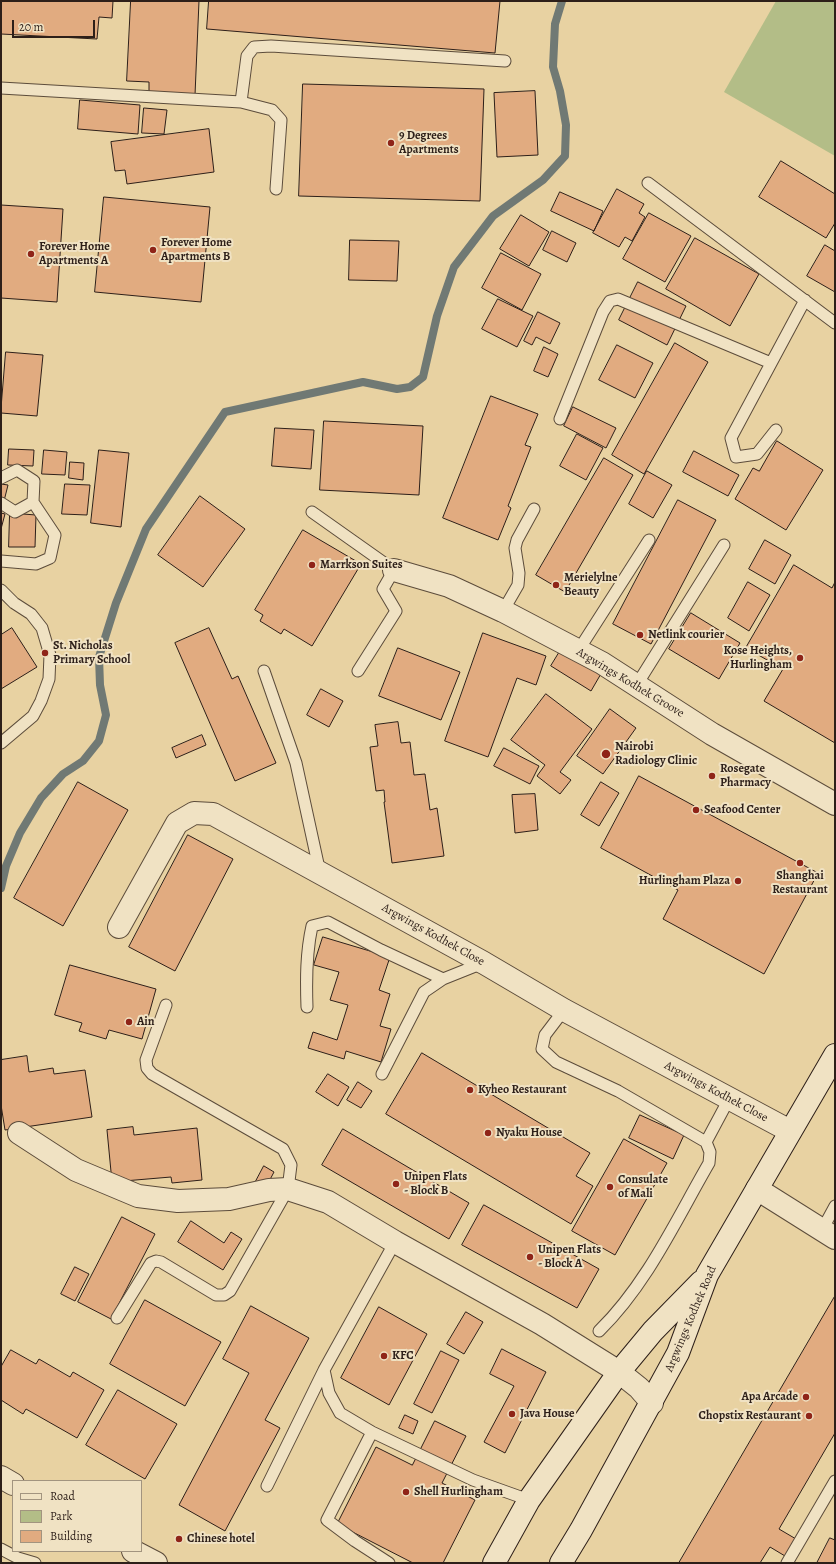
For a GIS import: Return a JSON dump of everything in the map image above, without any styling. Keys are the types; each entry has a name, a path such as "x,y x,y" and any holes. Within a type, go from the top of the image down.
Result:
{"street":[{"name":"Argwings Kodhek Groove","path":"394,570 449,586 503,611 602,663 712,734 835,804"},
{"name":"Argwings Kodhek Close","path":"119,926 177,823 194,813 213,814 484,963 564,1010 790,1131"},
{"name":"Argwings Kodhek Road","path":"561,1563 652,1403 678,1353 707,1276 835,1055"},
{"path":"19,1134 76,1170 138,1196 178,1202 229,1199 269,1190 288,1189 328,1202 395,1242 542,1324 619,1372 639,1388 652,1403"},
{"path":"757,1189 828,1234"},
{"path":"494,1563 529,1500 619,1372 653,1331 707,1276"},
{"path":"1,1478 12,1484"}],"lane":[{"path":"241,102 247,56 254,48 271,46 505,61"},
{"path":"1,88 241,102 272,110 281,120 276,189"},
{"path":"648,183 835,323"},
{"path":"560,419 603,312 610,301 618,299 771,364"},
{"path":"776,430 757,454 736,457 732,438 805,300"},
{"path":"1,561 36,564 50,558 55,535 33,502 34,481 17,470 3,475"},
{"path":"1,503 14,512 33,502"},
{"path":"503,611 518,585 519,573 515,548 517,540 534,509"},
{"path":"312,512 394,570 384,588 396,611 358,671"},
{"path":"578,651 649,540"},
{"path":"636,686 724,546"},
{"path":"1,590 14,603 31,614 42,628 50,655 49,679 41,701 33,716 1,744"},
{"path":"264,671 296,763 320,873"},
{"path":"307,1007 306,976 308,944 312,926 328,922 381,950 443,979"},
{"path":"382,1074 424,992 443,979 484,963"},
{"path":"117,1318 151,1263 156,1261 161,1262 216,1295 224,1296 230,1291 288,1189 291,1165 283,1150 152,1074 147,1068 146,1060 166,1005"},
{"path":"564,1010 545,1035 542,1049 551,1058 556,1062 618,1091 706,1142 710,1152 709,1163 660,1249 620,1308 598,1331"},
{"path":"706,1142 729,1099"},
{"path":"828,1234 835,1206"},
{"path":"268,1486 324,1370 395,1242"},
{"path":"324,1370 329,1393 340,1413 372,1432 473,1480 529,1500"},
{"path":"372,1432 327,1520 355,1541 389,1563"},
{"path":"788,1563 835,1481"},
{"path":"1,1549 18,1558 35,1563"}],"green space":[{"path":"776,1 835,1 835,156 724,92"}],"building":[{"path":"1,1 113,1 112,18 99,17 97,39 1,34"},
{"path":"131,1 199,1 195,95 149,92 149,82 127,81"},
{"path":"209,1 500,1 495,53 207,29"},
{"name":"9 Degrees Apartments","path":"303,84 484,89 480,201 299,196"},
{"path":"535,91 538,155 497,157 494,93"},
{"path":"80,100 140,105 138,134 78,129"},
{"path":"144,108 167,110 164,134 142,133"},
{"path":"209,129 214,172 127,184 125,170 115,171 111,142"},
{"path":"781,161 835,194 835,223 826,238 759,197"},
{"path":"617,189 644,204 639,213 645,217 632,241 625,237 619,247 593,233"},
{"path":"560,192 603,211 594,231 551,211"},
{"name":"Forever Home Apartments B","path":"104,197 210,207 201,302 95,292"},
{"name":"Forever Home Apartments A","path":"1,205 63,209 57,302 1,298"},
{"path":"649,213 691,236 665,282 623,259"},
{"path":"521,215 549,232 529,266 500,249"},
{"path":"552,231 576,243 567,262 543,250"},
{"path":"695,238 759,274 730,326 666,289"},
{"path":"350,240 399,241 397,281 349,280"},
{"path":"825,245 835,251 835,292 807,276"},
{"path":"501,253 541,274 522,310 482,288"},
{"path":"638,282 686,306 667,345 619,320"},
{"path":"498,299 533,316 517,347 482,329"},
{"path":"538,312 560,323 550,344 536,337 532,345 524,341"},
{"path":"675,343 708,362 644,474 612,455"},
{"path":"617,345 653,363 635,398 599,380"},
{"path":"544,347 558,354 548,377 534,371"},
{"path":"6,352 43,355 37,416 1,413"},
{"path":"491,396 538,414 525,445 531,447 508,506 511,508 498,540 443,518"},
{"path":"573,407 616,428 606,448 564,426"},
{"path":"324,421 423,426 419,495 320,490"},
{"path":"275,428 314,430 311,469 272,466"},
{"path":"577,434 603,448 586,480 560,466"},
{"path":"777,441 823,470 786,530 735,499 753,468 759,471"},
{"path":"9,449 34,450 33,466 8,465"},
{"path":"44,450 67,452 65,475 42,474"},
{"path":"99,450 129,453 121,527 91,523"},
{"path":"694,451 739,475 728,496 683,472"},
{"path":"604,458 633,475 565,592 536,575"},
{"path":"70,462 84,463 83,480 69,478"},
{"path":"647,471 672,485 653,518 629,504"},
{"path":"1,484 8,485 2,509 1,508"},
{"path":"65,484 90,485 87,515 62,514"},
{"path":"200,496 245,529 203,587 158,555"},
{"path":"678,500 716,520 651,644 613,624"},
{"path":"1,513 5,514 1,529"},
{"path":"10,513 36,515 35,547 9,547"},
{"path":"303,530 361,564 312,646 284,629 281,634 260,621 263,615 255,610"},
{"path":"765,540 791,555 775,584 749,569"},
{"name":"Kose Heights, Hurlingham","path":"794,565 832,588 835,582 835,743 764,701 783,669 746,648"},
{"path":"748,582 770,595 749,631 728,618"},
{"path":"691,613 740,643 719,679 669,649"},
{"path":"12,628 37,667 1,689 1,635"},
{"path":"209,628 232,679 238,676 276,763 235,781 175,643"},
{"path":"483,633 546,656 536,685 517,678 488,757 445,741"},
{"path":"398,648 460,672 441,720 379,696"},
{"path":"562,648 602,672 591,691 551,666"},
{"path":"321,689 343,701 329,727 307,715"},
{"path":"546,694 592,729 560,772 571,780 560,794 537,776 545,765 511,740"},
{"path":"610,709 636,728 603,774 577,756"},
{"path":"398,722 401,743 410,742 414,775 425,774 430,810 437,808 444,856 392,863 384,802 384,790 376,791 370,747 378,746 375,725"},
{"path":"202,735 206,745 176,758 172,748"},
{"path":"504,748 539,766 530,784 494,766"},
{"name":"Hurlingham Plaza","path":"639,776 818,873 764,974 663,919 678,890 601,848"},
{"path":"78,782 128,810 63,926 14,898"},
{"path":"601,782 619,793 599,826 581,815"},
{"path":"535,794 538,830 515,833 512,795"},
{"path":"188,835 233,859 175,971 129,947"},
{"path":"323,937 390,957 379,990 390,994 380,1026 391,1029 381,1062 346,1051 344,1059 308,1048 313,1032 337,1040 348,1005 330,1000 339,972 314,965"},
{"path":"70,965 156,989 142,1039 109,1030 106,1039 79,1031 82,1023 55,1015"},
{"name":"Nyaku House","path":"422,1053 590,1153 576,1176 593,1186 571,1224 386,1114"},
{"path":"27,1056 29,1072 53,1068 54,1074 85,1070 92,1117 5,1130 1,1105 1,1060"},
{"path":"328,1074 349,1087 338,1106 316,1092"},
{"path":"358,1082 372,1091 361,1108 347,1100"},
{"path":"640,1115 684,1135 673,1159 629,1138"},
{"path":"133,1127 134,1135 197,1128 202,1180 172,1183 171,1177 112,1182 107,1130"},
{"name":"Unipen Flats - Block B","path":"343,1129 469,1203 449,1239 322,1165"},
{"path":"624,1139 667,1163 615,1255 572,1231"},
{"path":"264,1166 274,1172 265,1189 255,1183"},
{"name":"Unipen Flats - Block A","path":"484,1205 599,1269 577,1308 462,1245"},
{"path":"122,1217 155,1234 111,1319 78,1302"},
{"path":"191,1221 224,1243 231,1232 242,1239 223,1270 178,1242"},
{"path":"75,1267 89,1274 75,1301 61,1294"},
{"name":"Apa Arcade","path":"835,1296 835,1433 779,1529 796,1539 785,1556 770,1547 760,1563 679,1563"},
{"path":"145,1300 221,1342 185,1406 110,1364"},
{"path":"251,1306 309,1338 265,1420 280,1428 225,1531 179,1505 249,1373 223,1359"},
{"name":"KFC","path":"379,1307 427,1334 389,1405 341,1378"},
{"path":"466,1312 483,1322 464,1354 447,1344"},
{"name":"Java House","path":"502,1349 546,1372 505,1453 484,1442 514,1386 490,1374"},
{"path":"11,1350 36,1364 39,1359 70,1377 73,1372 104,1390 77,1438 26,1409 23,1414 1,1400 1,1367"},
{"path":"441,1351 459,1360 432,1413 414,1404"},
{"path":"118,1390 177,1424 145,1479 86,1445"},
{"path":"405,1415 418,1421 413,1434 399,1428"},
{"name":"Shell Hurlingham","path":"435,1421 466,1436 442,1483 475,1500 443,1563 413,1563 337,1524 376,1447 412,1465"},
{"path":"830,1538 835,1540 835,1563 817,1563"}],"waterway":[{"path":"1,888 6,866 20,833 41,798 63,774 83,761 99,741 106,715 100,685 99,657 116,603 146,529 225,412 363,382 397,389 410,387 423,377 437,316 454,267 493,216 543,180 565,156 566,125 560,91 553,67 555,24 562,1"}],"place":[{"name":"9 Degrees Apartments","path":"391,143"},
{"name":"Forever Home Apartments B","path":"153,250"},
{"name":"Forever Home Apartments A","path":"31,254"},
{"name":"Marrkson Suites","path":"312,565"},
{"name":"Merielylne Beauty","path":"556,585"},
{"name":"Netlink courier","path":"640,635"},
{"name":"St. Nicholas Primary School","path":"45,653"},
{"name":"Kose Heights, Hurlingham","path":"800,658"},
{"name":"Nairobi Radiology Clinic","path":"606,754"},
{"name":"Rosegate Pharmacy","path":"712,776"},
{"name":"Seafood Center","path":"696,810"},
{"name":"Shanghai Restaurant","path":"800,863"},
{"name":"Hurlingham Plaza","path":"738,881"},
{"name":"Ain","path":"129,1022"},
{"name":"Kyheo Restaurant","path":"470,1090"},
{"name":"Nyaku House","path":"488,1133"},
{"name":"Unipen Flats - Block B","path":"396,1184"},
{"name":"Consulate of Mali","path":"610,1187"},
{"name":"Unipen Flats - Block A","path":"530,1257"},
{"name":"KFC","path":"384,1356"},
{"name":"Apa Arcade","path":"806,1397"},
{"name":"Java House","path":"512,1414"},
{"name":"Chopstix Restaurant","path":"809,1416"},
{"name":"Shell Hurlingham","path":"406,1492"},
{"name":"Chinese hotel","path":"179,1539"}]}
